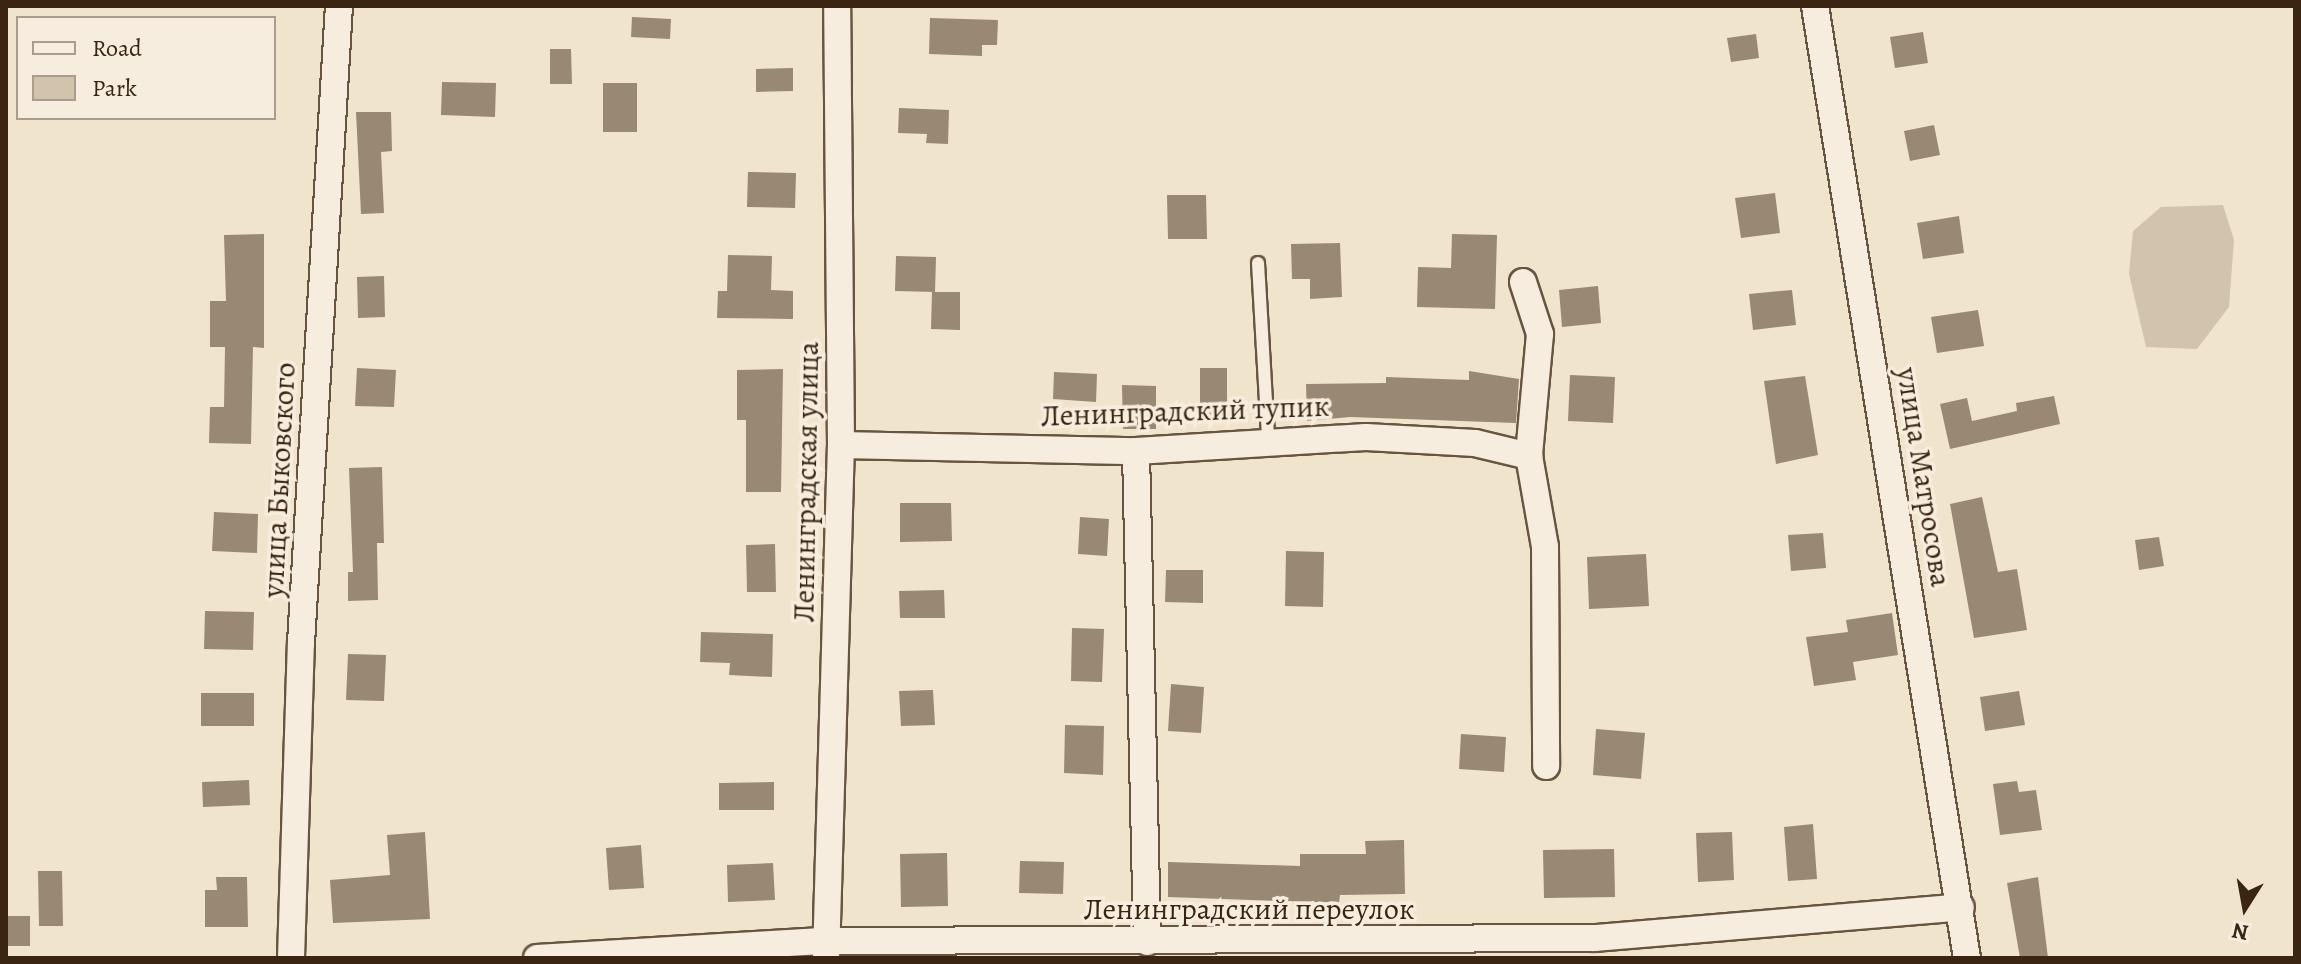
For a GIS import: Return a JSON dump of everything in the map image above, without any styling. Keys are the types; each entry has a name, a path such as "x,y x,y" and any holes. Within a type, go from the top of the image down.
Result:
{"street":[{"name":"улица Быковского","path":"291,958 302,627 339,6"},
{"name":"Ленинградская улица","path":"826,949 841,445 837,6"},
{"name":"улица Матросова","path":"1815,6 1967,958"},
{"path":"1523,282 1540,334 1529,456 1545,547 1546,766"},
{"name":"Ленинградский тупик","path":"841,445 1136,451 1268,439 1366,437 1459,442 1529,456"},
{"path":"1136,451 1147,942"},
{"name":"Ленинградский переулок","path":"537,958 1147,942 1432,949 1595,948 1961,907"}],"lane":[{"path":"1258,263 1268,439"}],"green space":[{"path":"2223,205 2234,240 2229,307 2197,349 2146,347 2129,274 2133,231 2161,207"}],"building":[{"path":"632,17 671,19 670,39 631,37"},
{"path":"930,18 998,20 997,45 982,45 982,56 929,54"},
{"path":"1923,32 1928,63 1895,68 1890,37"},
{"path":"1756,34 1759,58 1731,62 1727,38"},
{"path":"550,49 571,49 572,84 550,84"},
{"path":"793,68 793,91 756,92 756,69"},
{"path":"442,82 496,83 495,117 441,115"},
{"path":"603,83 637,83 637,132 603,132"},
{"path":"899,108 949,110 948,144 926,143 927,134 898,133"},
{"path":"356,112 391,112 392,151 381,152 384,213 361,214"},
{"path":"1934,125 1940,155 1910,161 1904,131"},
{"path":"748,172 796,173 795,208 747,207"},
{"path":"1775,193 1780,233 1741,238 1735,198"},
{"path":"1167,195 1206,195 1207,239 1168,239"},
{"path":"1959,216 1964,253 1923,259 1917,223"},
{"path":"264,234 264,348 253,347 251,444 209,443 210,407 224,407 225,347 210,347 210,301 226,301 224,235"},
{"path":"1452,234 1497,235 1495,309 1417,307 1418,267 1451,268"},
{"path":"1340,243 1342,297 1310,299 1310,279 1292,279 1291,244"},
{"path":"728,255 772,256 771,290 793,291 793,319 717,318 718,291 727,291"},
{"path":"896,256 936,257 935,292 895,291"},
{"path":"384,276 385,317 358,318 357,277"},
{"path":"1598,286 1601,323 1562,327 1559,290"},
{"path":"1792,290 1796,325 1753,330 1749,294"},
{"path":"932,292 960,292 960,330 931,329"},
{"path":"1978,310 1984,346 1937,353 1931,317"},
{"path":"357,368 396,370 394,407 355,406"},
{"path":"1200,368 1227,368 1227,415 1200,415"},
{"path":"783,369 781,492 746,492 746,420 737,420 737,370"},
{"path":"1469,371 1519,379 1516,423 1350,417 1307,421 1306,384 1386,383 1386,377 1469,380"},
{"path":"1054,372 1097,374 1096,402 1053,399"},
{"path":"1570,375 1615,377 1613,423 1568,421"},
{"path":"1805,376 1818,455 1776,464 1764,381"},
{"path":"1122,385 1156,386 1156,429 1123,429"},
{"path":"2054,396 2060,424 1950,449 1940,404 1967,398 1972,421 2017,411 2016,403"},
{"path":"382,467 384,543 377,543 378,600 348,601 348,572 353,572 349,468"},
{"path":"1982,497 1998,572 2017,569 2027,630 1974,638 1950,504"},
{"path":"900,503 951,503 952,541 900,542"},
{"path":"214,512 258,514 257,553 212,551"},
{"path":"1080,517 1109,519 1107,556 1078,554"},
{"path":"1823,533 1826,568 1791,571 1788,535"},
{"path":"2159,537 2164,566 2139,570 2135,540"},
{"path":"775,544 776,592 747,592 746,545"},
{"path":"1286,551 1324,552 1323,607 1285,606"},
{"path":"1646,554 1649,606 1589,609 1587,557"},
{"path":"1166,570 1203,570 1203,603 1165,602"},
{"path":"944,590 945,618 900,618 899,591"},
{"path":"205,611 254,612 253,650 204,649"},
{"path":"1892,613 1898,655 1853,662 1856,680 1814,686 1806,637 1848,632 1846,620"},
{"path":"1072,628 1104,629 1102,682 1071,681"},
{"path":"701,632 773,634 772,677 729,675 730,663 700,662"},
{"path":"348,654 386,655 384,701 346,700"},
{"path":"1171,684 1204,687 1201,733 1168,731"},
{"path":"933,690 935,725 901,726 899,691"},
{"path":"2019,691 2025,725 1985,731 1980,697"},
{"path":"201,693 254,693 254,726 201,726"},
{"path":"1065,725 1104,726 1103,775 1064,773"},
{"path":"1596,729 1645,733 1641,779 1593,775"},
{"path":"1461,734 1506,737 1504,772 1459,769"},
{"path":"249,780 250,805 203,807 202,782"},
{"path":"2017,781 2019,792 2036,790 2042,830 2000,835 1993,784"},
{"path":"774,782 774,810 719,810 719,783"},
{"path":"1813,824 1817,879 1788,881 1784,827"},
{"path":"425,832 430,919 333,923 330,880 390,875 387,835"},
{"path":"1732,832 1734,880 1698,882 1696,833"},
{"path":"1404,840 1405,894 1340,895 1339,903 1168,897 1168,862 1300,866 1300,854 1366,854 1365,841"},
{"path":"641,845 644,888 609,890 606,848"},
{"path":"1614,849 1615,897 1544,898 1543,850"},
{"path":"947,853 948,906 901,907 900,854"},
{"path":"1020,861 1064,862 1063,894 1019,893"},
{"path":"773,863 775,900 728,902 727,865"},
{"path":"38,871 62,871 63,926 39,926"},
{"path":"216,877 247,877 248,927 205,927 205,890 217,890"},
{"path":"2038,877 2048,958 2020,958 2007,883"},
{"path":"6,916 30,916 30,946 6,946"}]}
